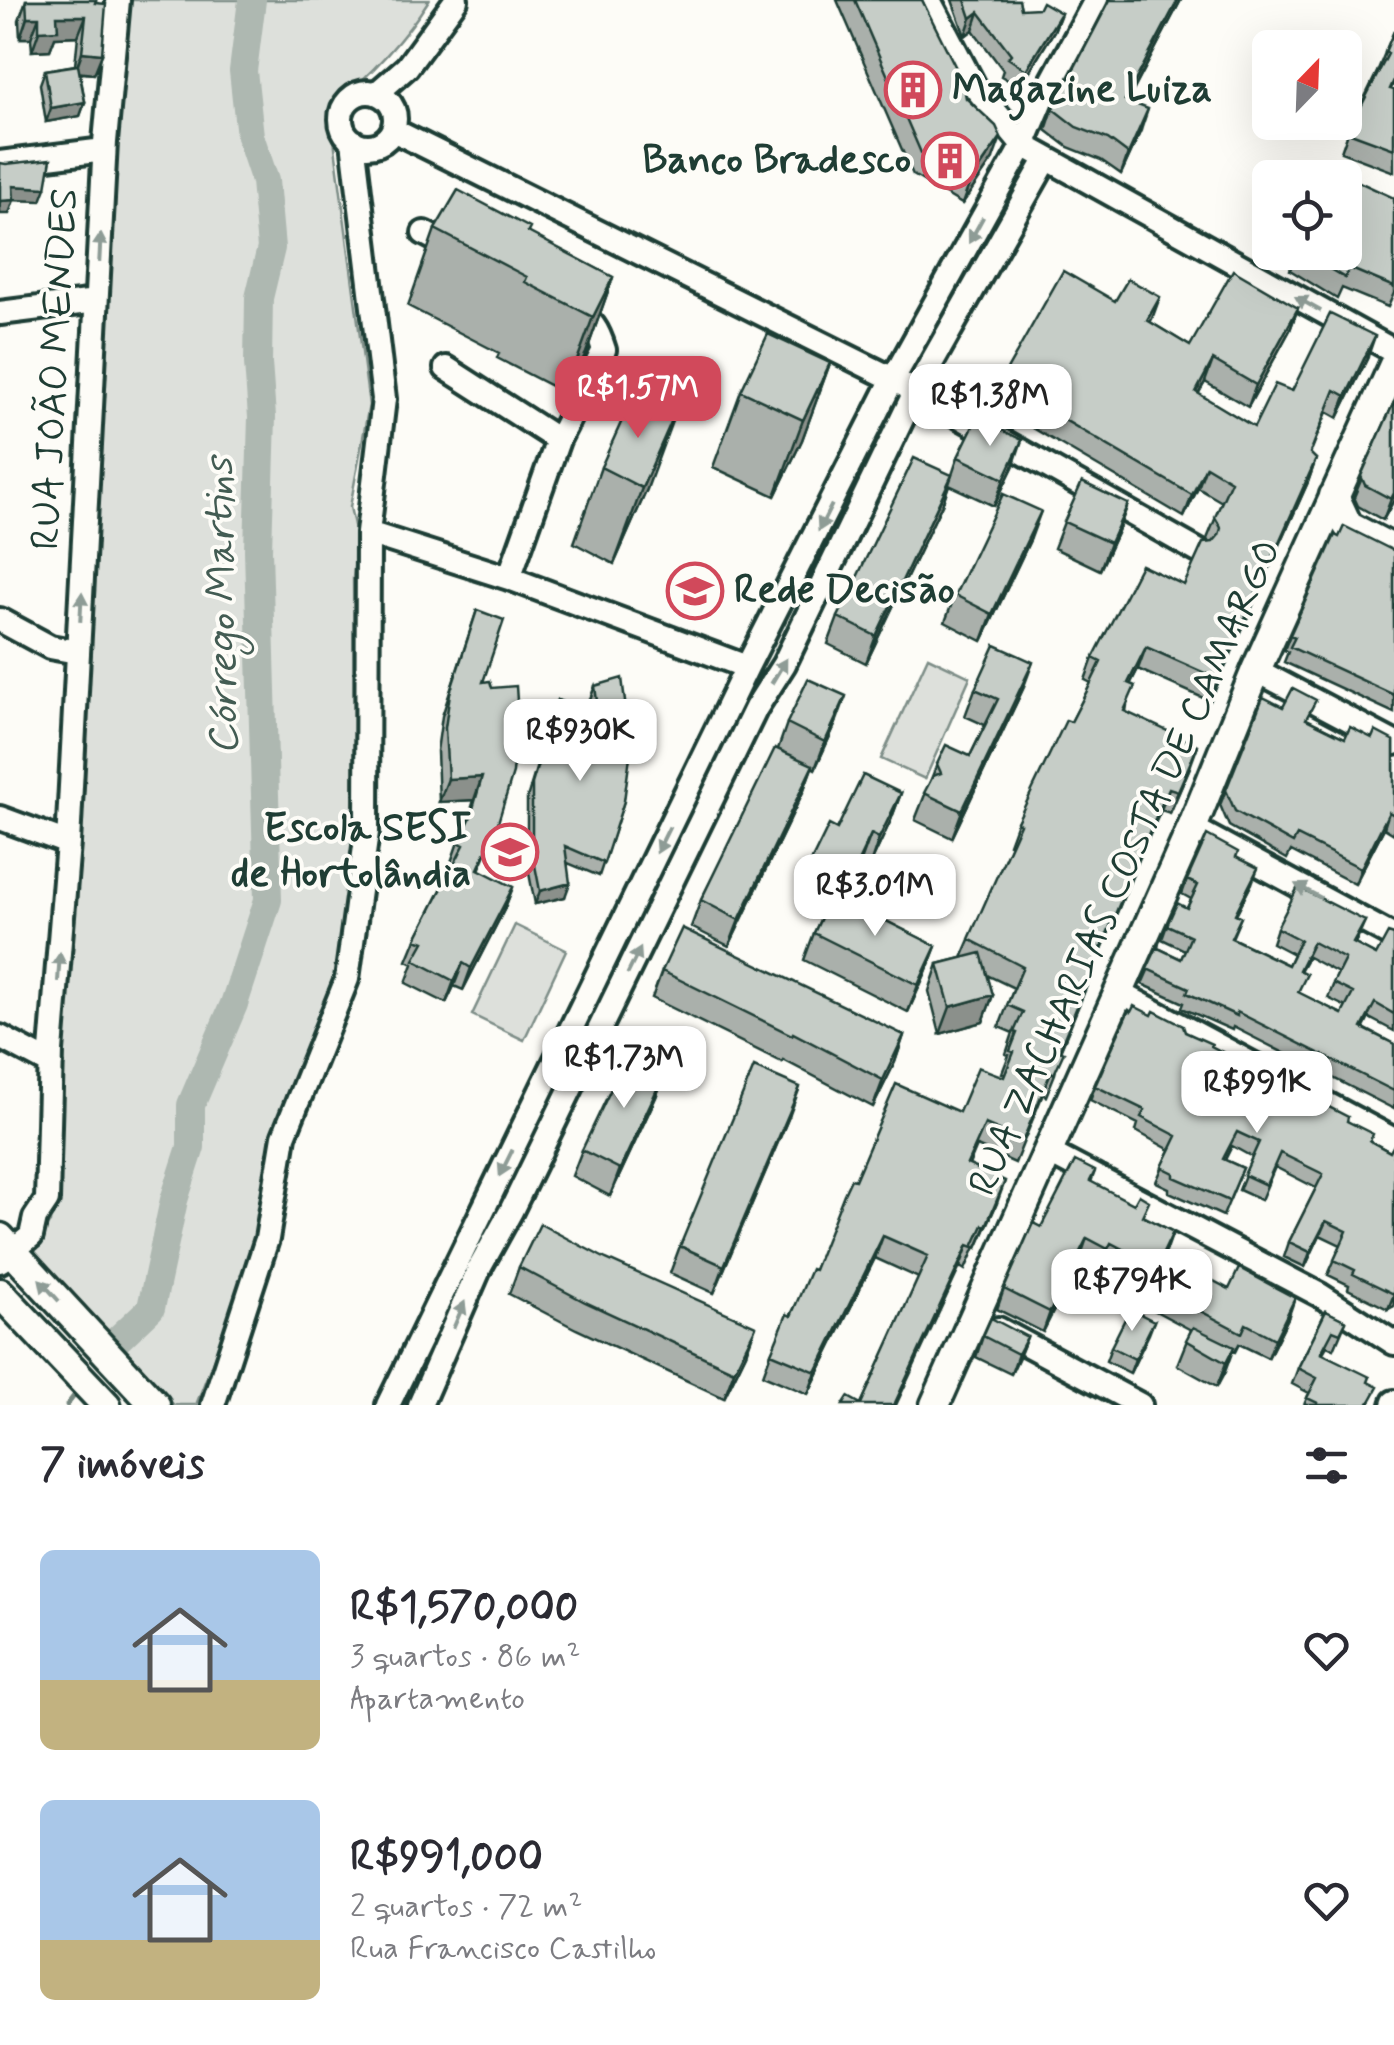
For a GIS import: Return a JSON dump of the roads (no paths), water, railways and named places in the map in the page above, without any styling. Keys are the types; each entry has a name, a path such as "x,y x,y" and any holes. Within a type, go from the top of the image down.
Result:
{"main road":[{"name":"RUA ZACHARIAS COSTA DE CAMARGO","path":"934,1405 1394,365"},
{"path":"1334,496 1348,526 1394,550"},
{"path":"1313,544 1348,526"},
{"path":"3,1246 155,1405"},
{"path":"0,1293 106,1405"}],"street":[{"name":"RUA JOÃO MENDES","path":"3,1246 16,1225 35,1218 47,1200 51,1064 98,323 104,150 118,0"},
{"path":"197,1405 215,1397 266,1239 284,1136 347,979 366,832 368,533 384,399 352,140 342,124 344,106 358,94 377,93 407,67 456,0"},
{"path":"929,0 974,86 1022,144 1394,351"},
{"path":"388,1405 747,667 896,374 1096,0"},
{"path":"352,140 374,145 388,137 394,121 391,105 377,93"},
{"path":"394,121 896,374 916,392 1198,551"},
{"path":"0,162 104,150"},
{"path":"420,1405 480,1267 756,708 784,664 916,392 1046,160"},
{"path":"424,233 488,266"},
{"path":"509,578 558,440 604,350 598,330 584,315 552,299"},
{"path":"0,313 96,301"},
{"path":"446,368 558,440"},
{"path":"368,533 509,578 747,667"},
{"path":"0,620 50,647 77,652"},
{"path":"1256,670 1394,743"},
{"path":"0,818 68,843"},
{"path":"1192,828 1394,937"},
{"path":"1118,992 1394,1140"},
{"path":"0,1037 51,1064"},
{"path":"1046,1151 1320,1295 1394,1343"},
{"path":"973,1315 1140,1405"}],"waterway":[{"name":"Córrego Martins","path":"114,1343 151,1308 174,1200 191,1147 191,1105 234,1004 268,900 258,550 262,417 258,363 259,298 271,248 265,181 250,136 243,71 252,0"},
{"name":"Córrego Martins","path":"67,1405 77,1392"}],"place":[{"name":"Magazine Luiza","path":"913,90"},
{"name":"Banco Bradesco","path":"950,161"},
{"name":"Rede Decisão","path":"695,591"},
{"name":"Escola SESI de Hortolândia","path":"510,852"}]}
